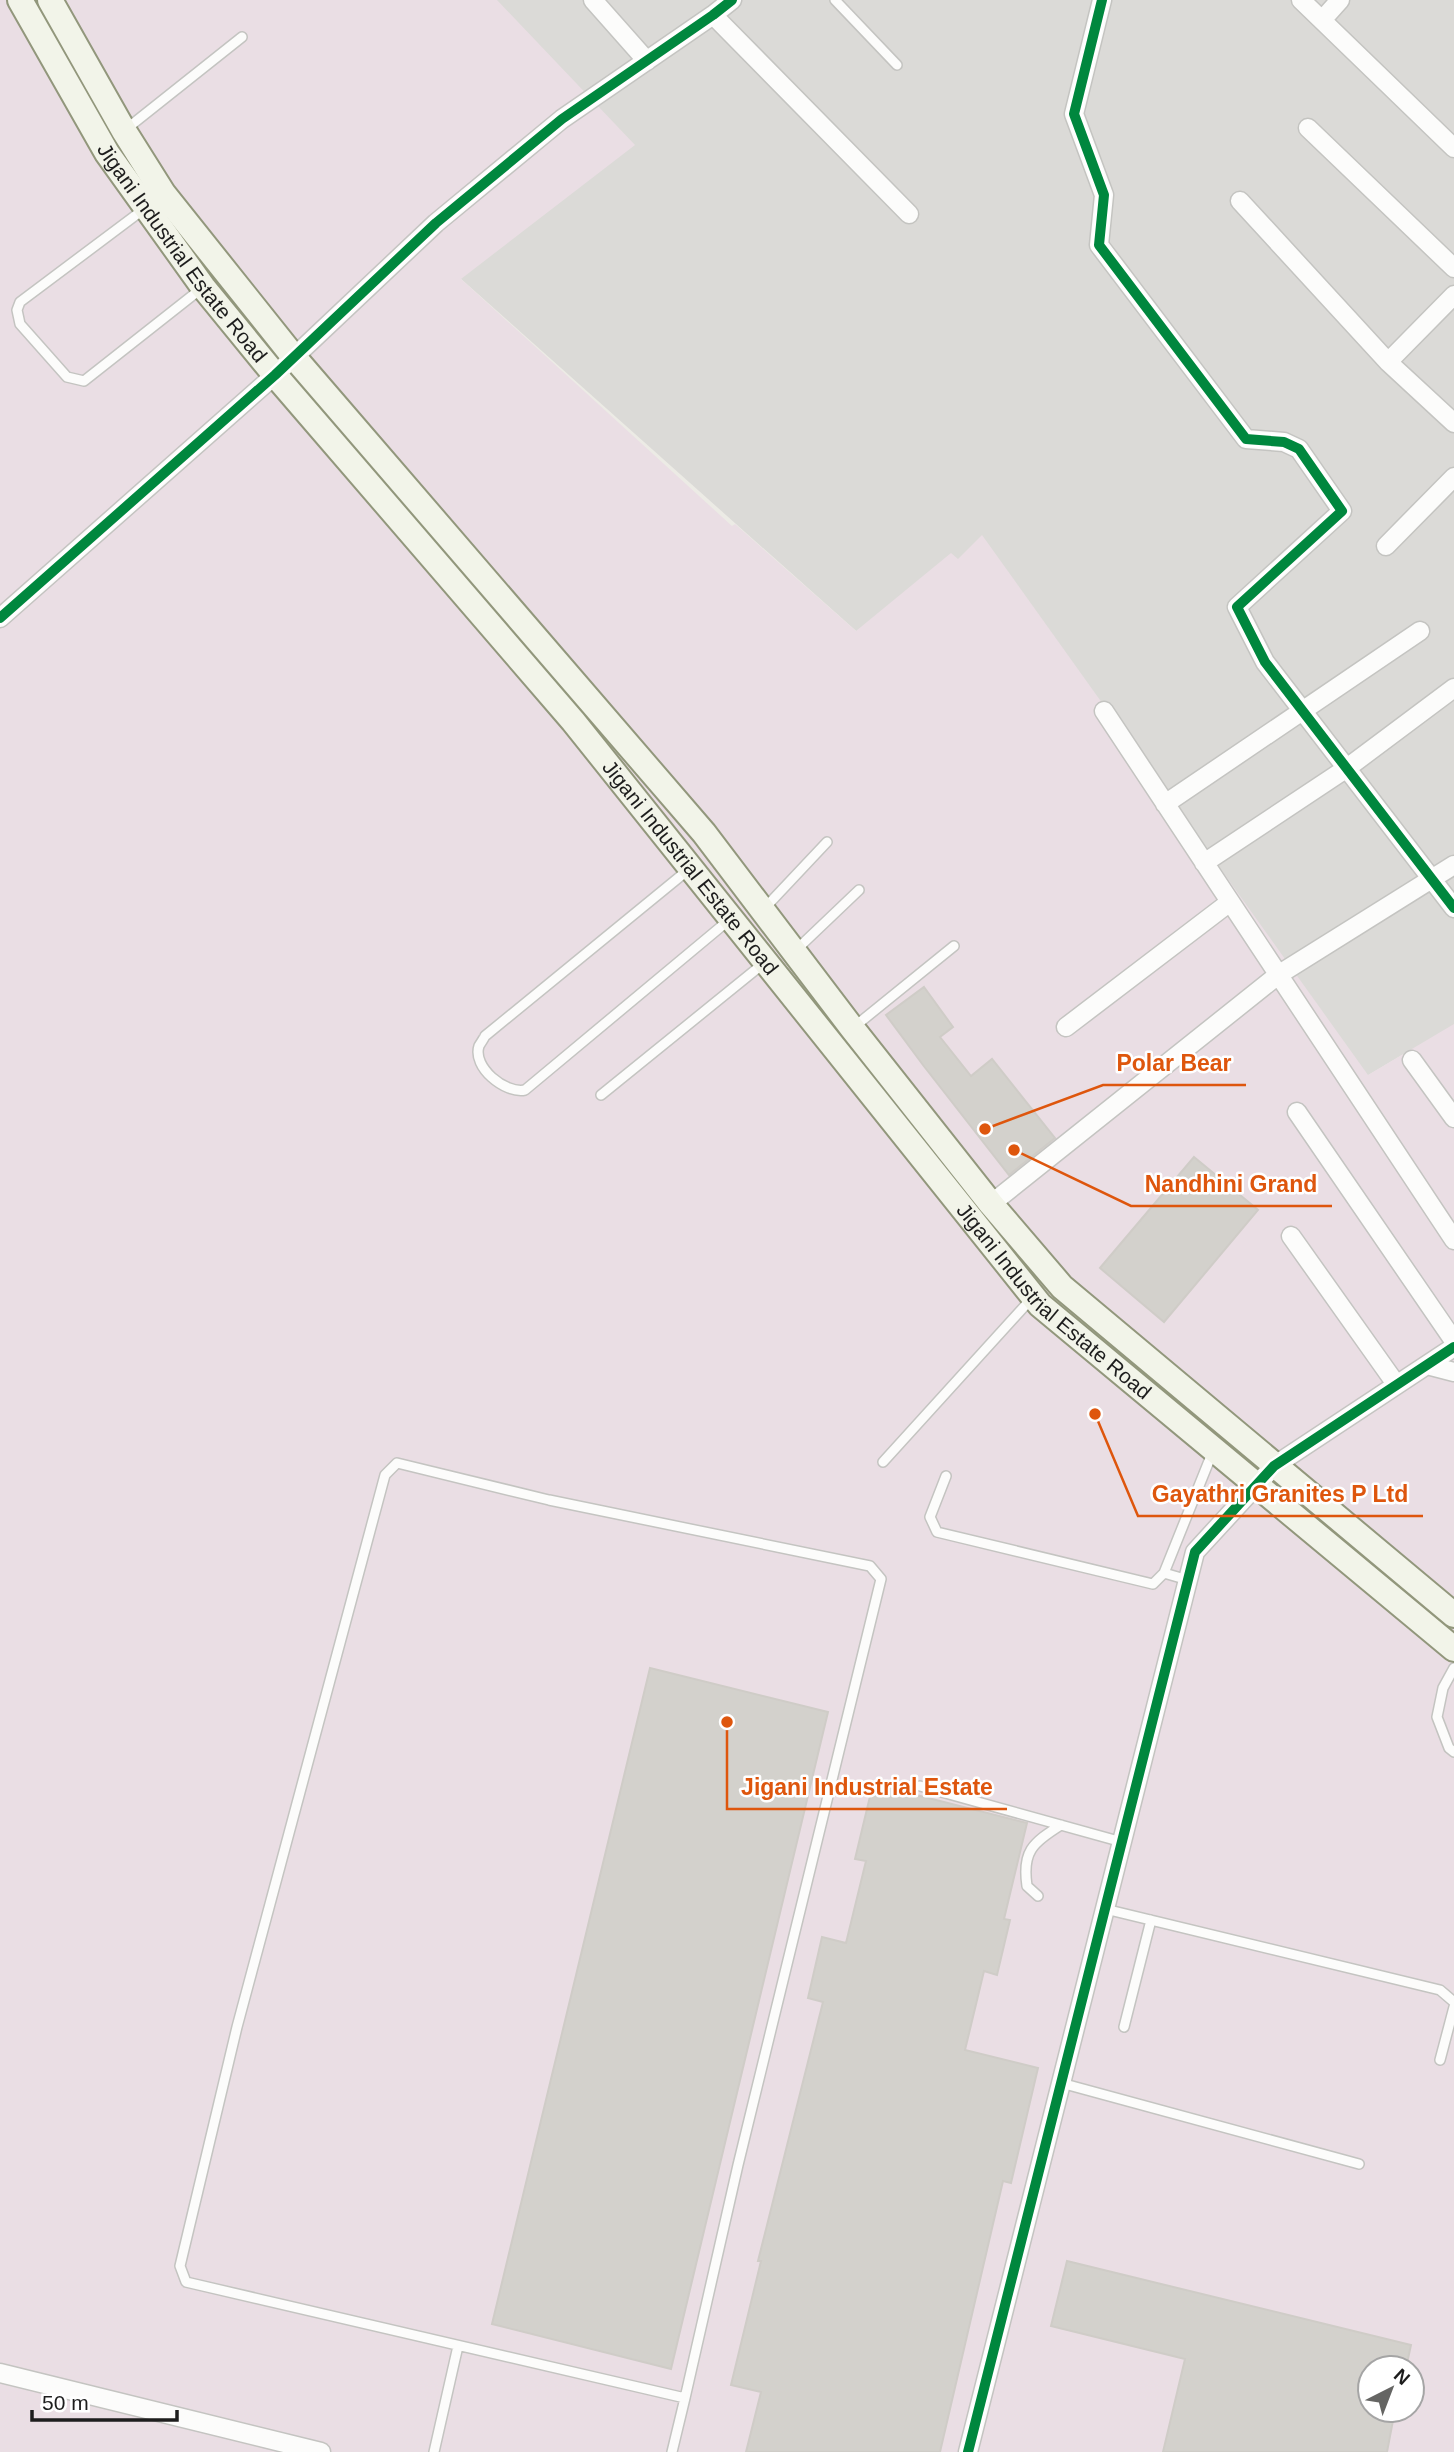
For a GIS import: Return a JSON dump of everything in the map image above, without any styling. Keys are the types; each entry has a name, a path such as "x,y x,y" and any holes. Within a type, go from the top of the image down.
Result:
{"main road":[{"name":"Jigani Industrial Estate Road","path":"20,0 107,153 203,287 275,376 572,721 1033,1297 1454,1649"},
{"name":"Jigani Industrial Estate Road","path":"50,0 124,131 163,193 293,356 704,833 852,1028 991,1204 1062,1287 1454,1615"}],"street":[{"path":"593,0 647,61"},
{"path":"0,618 275,376 436,223 562,119 732,0"},
{"path":"1102,0 1074,114 1104,195 1099,245 1246,439 1284,442 1300,449 1342,511 1237,607 1265,662 1454,908"},
{"path":"1301,0 1454,148"},
{"path":"1323,19 1339,0"},
{"path":"713,15 908,214"},
{"path":"1308,128 1454,268"},
{"path":"1240,201 1388,362 1454,423"},
{"path":"1388,362 1454,295"},
{"path":"1387,546 1454,477"},
{"path":"1165,804 1420,631"},
{"path":"1204,863 1347,768 1454,688"},
{"path":"1104,711 1454,1240"},
{"path":"991,1204 1278,975 1454,865"},
{"path":"1066,1027 1230,902"},
{"path":"1412,1060 1454,1118"},
{"path":"1297,1112 1454,1341"},
{"path":"1291,1236 1396,1384"},
{"path":"968,2452 1195,1552 1274,1466 1454,1348"},
{"path":"1427,1365 1454,1372"},
{"path":"0,2373 255,2444 321,2452"}],"lane":[{"path":"835,0 897,65"},
{"path":"124,131 242,37"},
{"path":"145,208 20,302 17,317 20,324 67,377 84,381 203,287"},
{"path":"762,911 827,842"},
{"path":"690,867 668,888 485,1036 479,1045 479,1052 485,1068 509,1090 525,1090 730,919"},
{"path":"794,953 859,890"},
{"path":"852,1028 954,946"},
{"path":"601,1094 766,962"},
{"path":"883,1462 1033,1297"},
{"path":"946,1476 930,1517 937,1532 1153,1584 1164,1573 1214,1450"},
{"path":"672,2452 685,2398 738,2165 881,1579 870,1566 549,1500 397,1463 385,1475 381,1489 237,2026 180,2266 186,2282 685,2398"},
{"path":"1164,1573 1188,1580"},
{"path":"1454,1668 1443,1688 1437,1717 1449,1748 1454,1752"},
{"path":"920,1786 1122,1842"},
{"path":"1038,1896 1027,1886 1024,1869 1027,1854 1035,1842 1061,1825"},
{"path":"1105,1909 1440,1990 1454,2005 1440,2060"},
{"path":"1124,2027 1151,1920"},
{"path":"1061,2083 1359,2164"},
{"path":"434,2452 458,2346"}],"shaded area":[{"path":"0,0 497,0 635,145 461,279 732,526 735,524 856,631 951,553 958,559 982,535 1368,1075 1454,1024 1454,2452 0,2452"},
{"path":"487,0 1454,0 1454,1094 1407,1052 1360,1080 460,278 634,145"}],"building":[{"path":"924,987 953,1027 940,1037 971,1076 992,1059 1055,1138 1009,1175 886,1015"},
{"path":"1194,1157 1258,1210 1164,1322 1100,1268"},
{"path":"650,1668 828,1712 671,2369 492,2324"},
{"path":"873,1784 1027,1823 1004,1919 1010,1920 997,1975 984,1971 965,2050 1038,2068 1011,2183 1003,2181 940,2452 746,2452 761,2392 731,2385 761,2261 758,2261 823,2002 808,1998 822,1937 846,1943 866,1861 855,1859"},
{"path":"1067,2261 1411,2345 1409,2354 1356,2354 1356,2424 1392,2424 1387,2452 1163,2452 1185,2359 1051,2326"}],"cycle path":[{"path":"0,618 275,375 436,223 562,119 732,0"},
{"path":"1102,0 1074,114 1104,195 1099,245 1246,439 1284,442 1299,449 1342,511 1237,607 1265,662 1454,908"},
{"path":"968,2452 1195,1552 1274,1466 1454,1347"}],"place":[{"name":"Polar Bear","path":"985,1129"},
{"name":"Nandhini Grand","path":"1014,1150"},
{"name":"Gayathri Granites P Ltd","path":"1095,1414"},
{"name":"Jigani Industrial Estate","path":"727,1722"}]}
